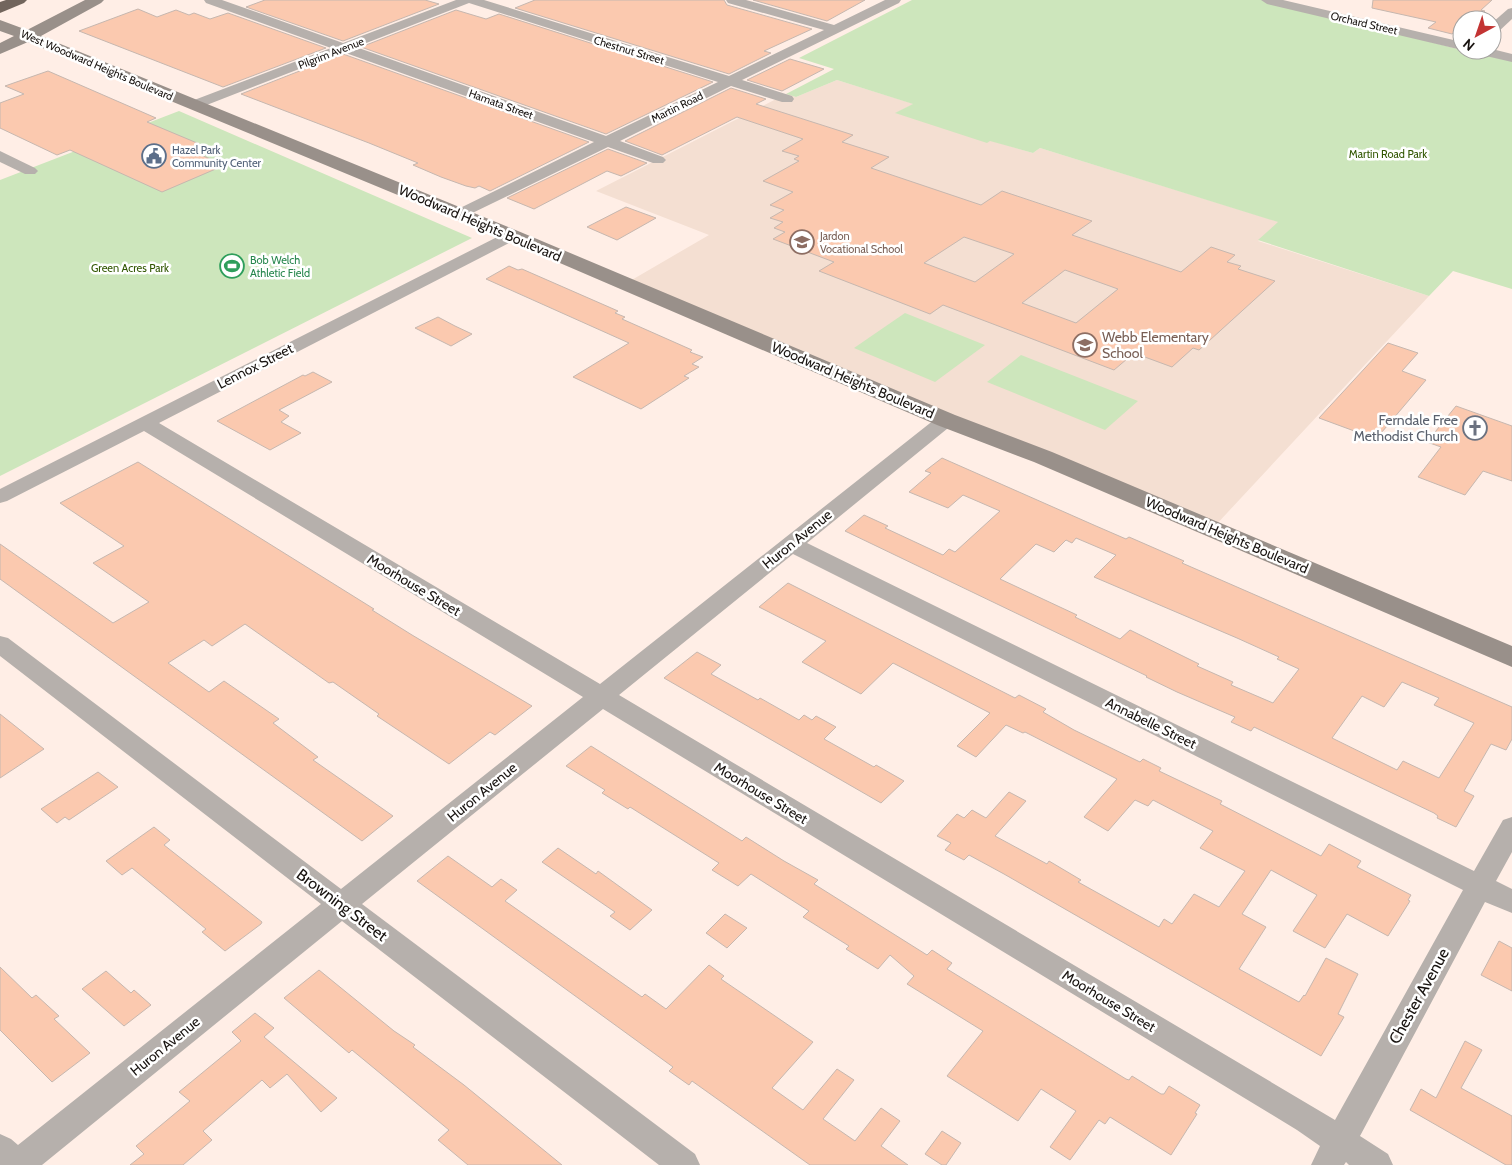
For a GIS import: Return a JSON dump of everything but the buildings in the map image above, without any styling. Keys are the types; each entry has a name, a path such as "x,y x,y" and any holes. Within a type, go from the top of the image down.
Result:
{"highway":[{"path":"0,8 19,0"}],"street":[{"path":"0,49 96,0"},
{"name":"Hamata Street","path":"210,0 658,160"},
{"name":"Pilgrim Avenue","path":"194,105 469,0"},
{"name":"Chestnut Street","path":"469,0 787,100"},
{"path":"732,0 835,29"},
{"name":"Martin Road","path":"460,214 895,0"},
{"name":"Orchard Street","path":"1267,0 1452,44"},
{"path":"1303,8 1315,0"},
{"path":"1502,21 1512,12"},
{"name":"West Woodward Heights Boulevard","path":"4,26 194,105"},
{"name":"Woodward Heights Boulevard","path":"194,105 511,235 946,420 1043,457 1298,564 1512,657"},
{"path":"0,156 30,171"},
{"name":"Lennox Street","path":"0,497 511,235"},
{"name":"Huron Avenue","path":"16,1165 946,420"},
{"name":"Moorhouse Street","path":"145,423 601,697 1333,1153 1377,1165"},
{"name":"Annabelle Street","path":"791,544 1512,902"},
{"name":"Browning Street","path":"0,644 684,1165"},
{"name":"Chester Avenue","path":"1333,1153 1512,827"},
{"path":"0,1149 16,1165"}],"shaded area":[{"path":"837,80 914,104 896,113 1033,153 1040,148 1279,222 1258,241 1429,296 1214,527 630,281 709,235 596,191 786,94 796,97"}],"green space":[{"name":"Martin Road Park","path":"912,0 1266,0 1452,47 1452,60 1502,60 1502,56 1512,58 1512,289 1453,271 1429,296 1258,240 1278,222 1040,148 1033,153 990,141 987,143 895,113 913,104 837,80 796,97 786,94 834,69 799,58"},
{"name":"Green Acres Park","path":"179,111 472,238 0,476 0,180"},
{"path":"905,313 985,345 935,382 854,348"},
{"path":"1021,355 1138,401 1105,430 987,382"}],"place":[{"name":"Hazel Park Community Center","path":"154,156"},
{"name":"Jardon Vocational School","path":"802,242"},
{"name":"Bob Welch Athletic Field","path":"232,266"},
{"name":"Webb Elementary School","path":"1085,345"},
{"name":"Ferndale Free Methodist Church","path":"1475,428"}]}
